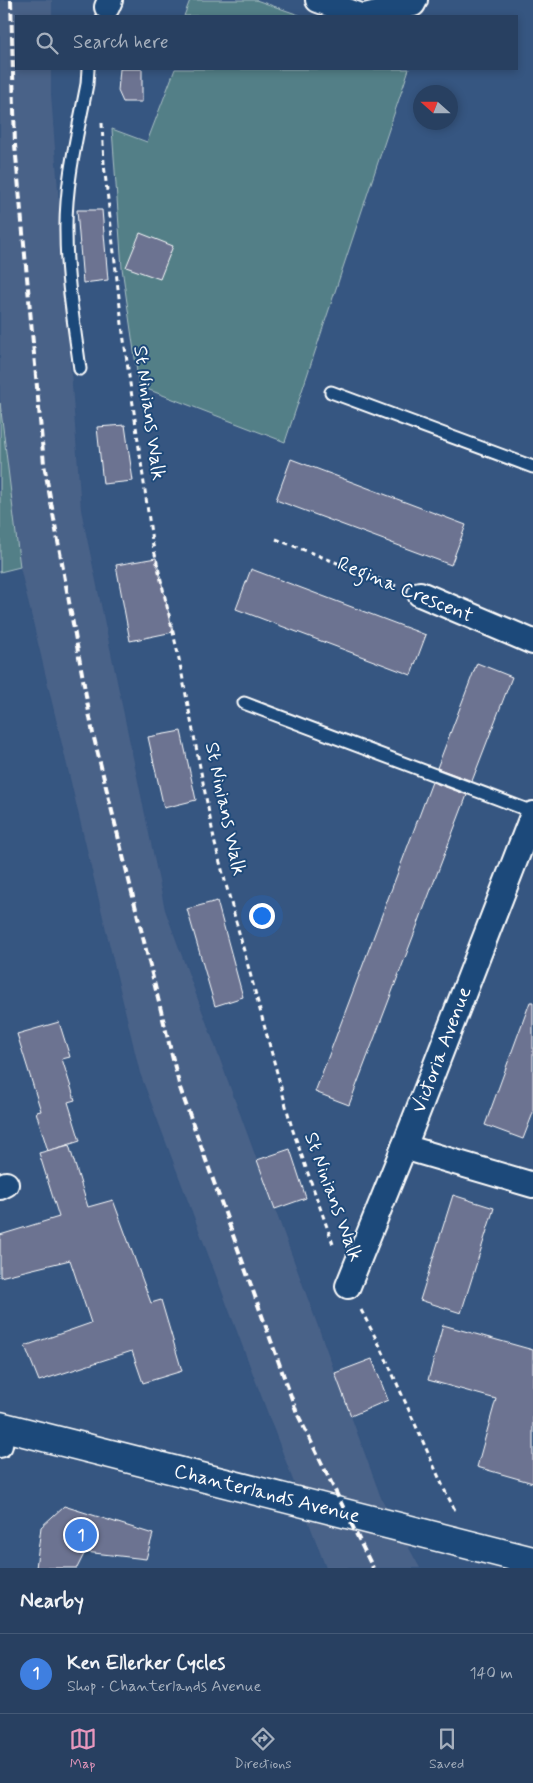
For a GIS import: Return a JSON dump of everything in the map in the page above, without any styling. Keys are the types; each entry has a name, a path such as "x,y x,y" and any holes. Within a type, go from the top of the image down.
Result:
{"street":[{"path":"318,0 358,15"},
{"path":"370,15 413,4 415,0"},
{"name":"Regina Crescent","path":"420,594 533,642"},
{"name":"Victoria Avenue","path":"348,1286 404,1147 533,813"},
{"path":"404,1147 533,1185"},
{"name":"Chanterlands Avenue","path":"1,1433 533,1561"}],"lane":[{"path":"80,369 70,292 66,233 70,186 88,70"},
{"path":"331,392 533,467"},
{"path":"244,703 533,813"}],"path":[{"name":"St Ninians Walk","path":"102,116 104,164 123,333 152,541 178,654 215,844 292,1128 348,1286 382,1350 445,1490 474,1546"},
{"name":"Regina Crescent","path":"276,540 420,594"}],"shaded area":[{"path":"0,0 52,0 52,15 15,15 15,70 51,70 51,94 81,510 165,910 381,1498 420,1568 326,1568 140,1073 20,567 0,403"}],"green space":[{"path":"190,0 256,0 299,15 184,15"},
{"path":"175,70 409,70 285,442 139,386 122,268 112,129 147,142"},
{"path":"0,403 20,567 0,572"}],"building":[{"path":"120,70 142,70 142,102 123,102 118,91"},
{"path":"77,210 102,210 108,280 83,283"},
{"path":"140,233 173,246 160,279 126,267"},
{"path":"125,425 133,481 103,484 97,427"},
{"path":"291,459 466,525 451,565 276,500"},
{"path":"156,558 173,632 130,641 116,565"},
{"path":"251,569 426,635 411,675 236,609"},
{"path":"477,663 512,677 472,781 437,768"},
{"path":"181,731 196,800 164,808 148,737"},
{"path":"432,782 467,795 349,1105 315,1092"},
{"path":"217,901 243,997 215,1006 187,909"},
{"path":"530,1002 533,1002 533,1113 523,1139 485,1125"},
{"path":"59,1022 70,1057 62,1059 75,1100 68,1102 80,1141 48,1151 36,1112 41,1111 17,1034"},
{"path":"69,1145 88,1207 113,1200 151,1303 161,1300 182,1371 143,1383 132,1351 39,1381 25,1346 91,1323 70,1260 0,1277 0,1235 59,1217 39,1153"},
{"path":"290,1149 306,1198 275,1209 257,1160"},
{"path":"453,1195 494,1208 461,1313 420,1300"},
{"path":"443,1325 533,1350 533,1483 477,1467 496,1399 428,1380"},
{"path":"372,1359 388,1400 351,1416 335,1373"},
{"path":"64,1506 153,1534 146,1559 85,1552 77,1568 36,1568 41,1527"}],"railway":[{"path":"11,0 15,145 44,464 93,734 180,1088 297,1413 373,1568"}],"place":[{"name":"Ken Ellerker Cycles","path":"81,1535"}]}
